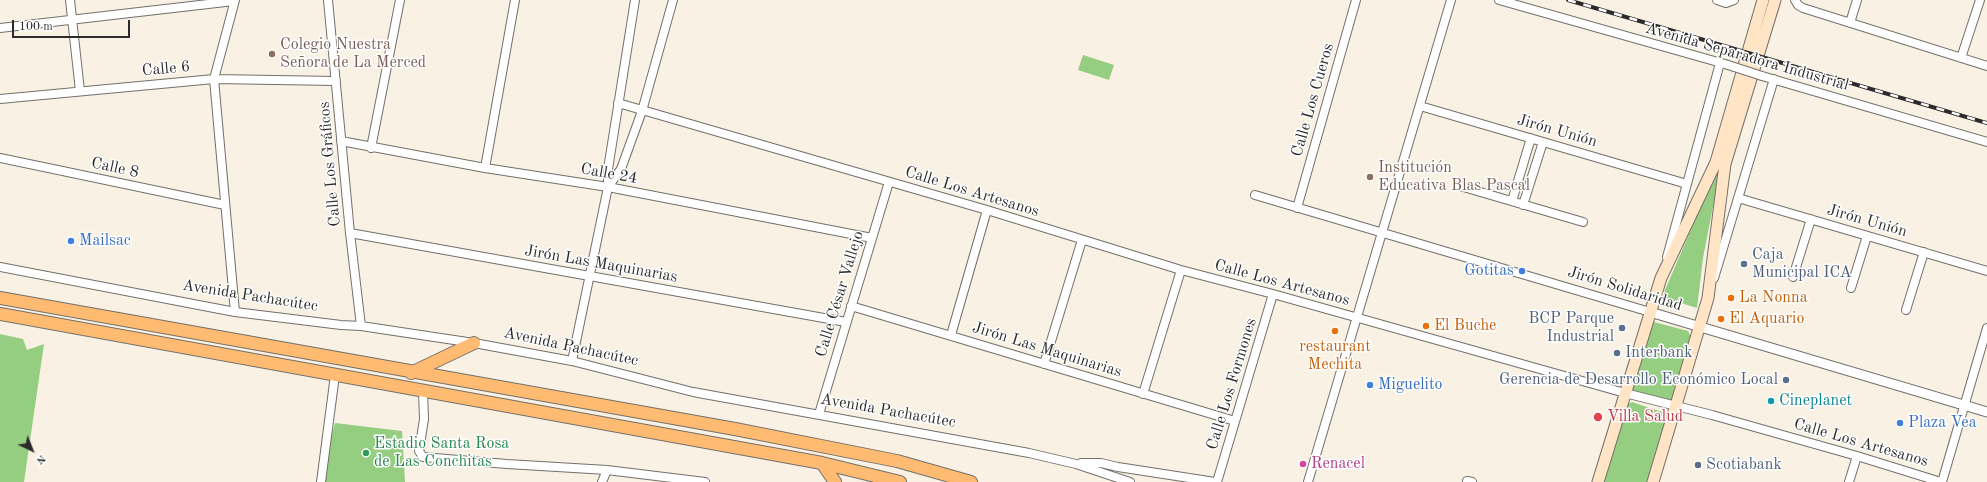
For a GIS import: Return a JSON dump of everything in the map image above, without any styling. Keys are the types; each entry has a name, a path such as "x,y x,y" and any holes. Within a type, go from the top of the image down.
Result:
{"main road":[{"path":"1598,482 1661,278 1716,162 1763,0"},
{"path":"1653,482 1708,298 1725,164 1775,0"},
{"path":"0,298 411,373 678,419 897,461 971,482"},
{"path":"0,314 822,463 900,482"},
{"path":"411,373 474,343"},
{"path":"674,436 678,419"},
{"path":"822,463 835,482"}],"street":[{"path":"70,0 80,91"},
{"name":"Calle Los Gráficos","path":"328,0 350,233 361,326"},
{"path":"371,148 400,0"},
{"path":"485,168 515,0"},
{"path":"572,361 608,187 608,169 635,0"},
{"path":"608,187 621,169 642,111 673,0"},
{"name":"Calle Los Cueros","path":"1297,208 1356,0"},
{"path":"1308,482 1451,0"},
{"name":"Avenida Separadora Industrial","path":"1499,0 1723,63 1762,76 1987,142"},
{"path":"1717,0 1726,3 1734,0"},
{"path":"1850,23 1857,0"},
{"path":"1961,58 1980,0 1987,2"},
{"path":"0,28 235,1 214,79 236,312"},
{"path":"1796,2 1804,8 1987,66"},
{"path":"1661,278 1723,63"},
{"name":"Calle 6","path":"0,99 214,79 336,81"},
{"path":"1708,298 1774,79"},
{"name":"Calle Los Artesanos","path":"618,104 987,210 1180,270 1273,294 1625,393 1676,405 1857,456 1941,482"},
{"name":"Jirón Unión","path":"1420,106 1687,184"},
{"path":"1512,202 1531,138"},
{"name":"Calle 24","path":"342,141 371,148 485,168 608,187 872,238"},
{"path":"1523,205 1543,142"},
{"name":"Calle 8","path":"0,158 225,205"},
{"name":"Calle César Vallejo","path":"818,414 889,182"},
{"path":"1460,186 1582,222"},
{"name":"Jirón Solidaridad","path":"1255,195 1987,412"},
{"name":"Jirón Unión","path":"1738,198 1987,271"},
{"path":"951,335 987,210"},
{"path":"1793,277 1811,219"},
{"name":"Jirón Las Maquinarias","path":"350,233 846,322"},
{"path":"1851,288 1867,236"},
{"path":"1044,364 1082,240"},
{"path":"1906,310 1924,252"},
{"name":"Avenida Pachacútec","path":"0,267 236,312 341,325 361,326 474,343 572,361 692,392 818,414 1076,464 1130,482"},
{"path":"1143,394 1180,270"},
{"name":"Calle Los Formones","path":"1216,482 1273,294"},
{"name":"Jirón Las Maquinarias","path":"851,306 1235,421"},
{"path":"1941,482 1987,328"},
{"path":"320,482 335,375"},
{"path":"422,391 424,419 419,451 423,457 607,470 705,482"},
{"path":"1850,482 1857,456"},
{"path":"1076,464 1101,463 1216,482"},
{"path":"602,482 607,470"}],"green space":[{"path":"1083,55 1114,65 1109,80 1078,70"},
{"path":"1723,155 1703,258 1697,308 1662,297"},
{"path":"1654,322 1688,331 1691,337 1675,396 1671,401 1634,392 1632,385 1650,325"},
{"path":"0,334 23,339 27,350 44,344 24,482 0,482"},
{"path":"1632,402 1662,412 1667,420 1649,482 1602,482 1628,404"},
{"name":"Estadio Santa Rosa de Las Conchitas","path":"335,423 402,431 405,482 324,482 330,442"}],"railway":[{"path":"1568,0 1987,123"}],"place":[{"name":"Colegio Nuestra Señora de La Merced","path":"272,54"},
{"name":"Institución Educativa Blas Pascal","path":"1370,177"},
{"name":"Mailsac","path":"71,241"},
{"name":"Caja Municipal ICA","path":"1744,264"},
{"name":"Gotitas","path":"1522,271"},
{"name":"La Nonna","path":"1731,298"},
{"name":"El Aquario","path":"1721,319"},
{"name":"El Buche","path":"1426,326"},
{"name":"BCP Parque Industrial","path":"1622,328"},
{"name":"restaurant Mechita","path":"1335,331"},
{"name":"Interbank","path":"1617,353"},
{"name":"Gerencia de Desarrollo Económico Local","path":"1786,380"},
{"name":"Miguelito","path":"1370,385"},
{"name":"Cineplanet","path":"1771,401"},
{"name":"Villa Salud","path":"1598,417"},
{"name":"Plaza Vea","path":"1900,423"},
{"name":"Estadio Santa Rosa de Las Conchitas","path":"366,453"},
{"name":"Renacel","path":"1303,464"},
{"name":"Scotiabank","path":"1698,465"}]}
